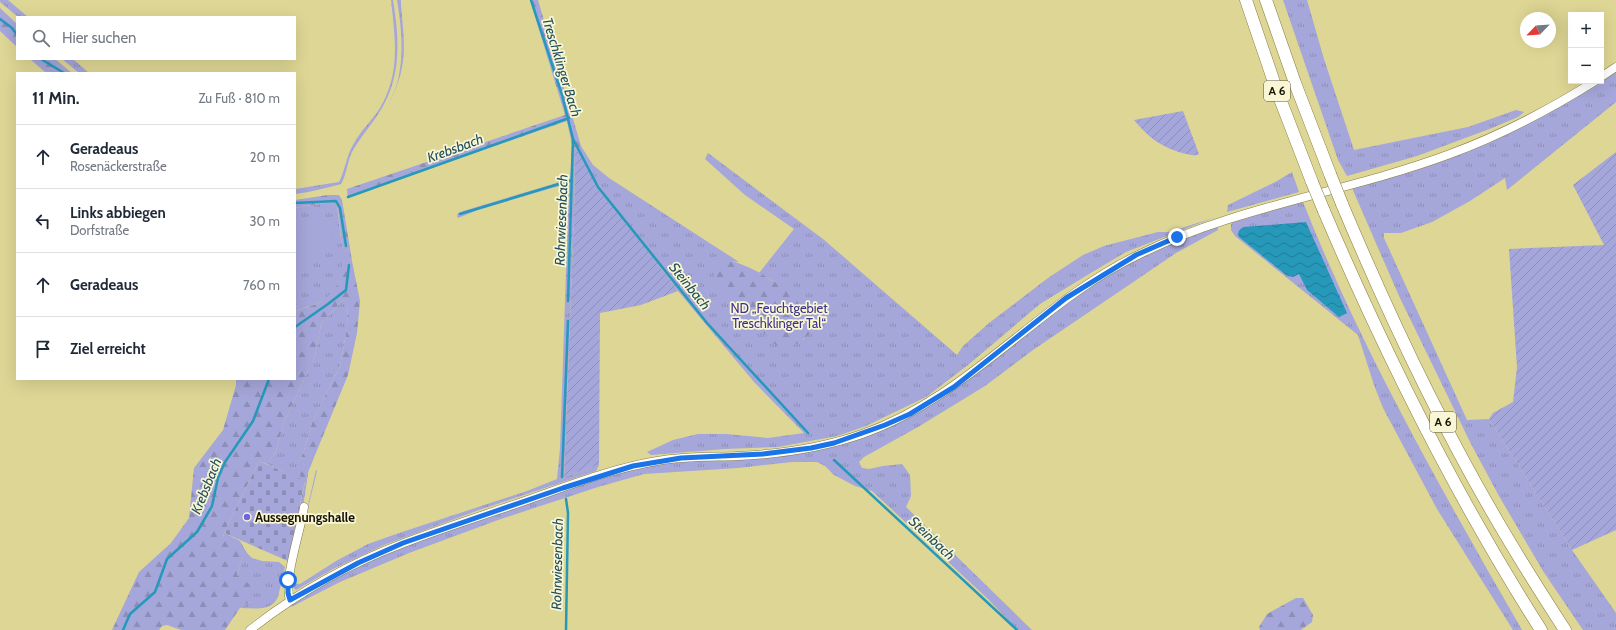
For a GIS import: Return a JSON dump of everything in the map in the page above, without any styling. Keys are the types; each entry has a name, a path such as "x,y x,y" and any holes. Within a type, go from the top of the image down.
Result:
{"highway":[{"name":"A 6","path":"1246,0 1277,91 1312,182 1383,344 1424,426 1478,526 1541,630"},
{"name":"A 6","path":"1266,0 1295,83 1330,174 1378,289 1440,416 1495,516 1565,630"}],"street":[{"path":"1604,75 1616,67"},
{"path":"250,630 290,600 318,583 358,563 403,543 563,488 633,466 681,458 763,454 811,448 834,443 879,428 910,414 936,398 982,365 1066,298 1136,255 1177,237 1225,220 1447,155 1497,135 1559,103 1590,84"},
{"path":"290,600 288,593 288,580 304,506"}],"green space":[{"path":"0,0 8,0 27,16 17,16 0,2"},
{"path":"391,0 393,0 397,28 396,69 393,82 382,108 352,152 341,184 296,194 296,189 339,182 353,145 377,113 387,95 394,68 394,28"},
{"path":"397,0 401,0 404,46 402,69 394,94 387,108 397,84 401,66 400,18"},
{"path":"530,0 538,0 581,146 575,149 572,145 567,121 348,197 347,189 565,115"},
{"path":"1283,0 1307,0 1324,59 1354,150 1468,127 1516,110 1524,112 1518,117 1492,128 1417,156 1347,176 1338,160"},
{"path":"0,8 16,23 16,46 0,31"},
{"path":"31,60 56,60 71,72 45,72"},
{"path":"63,60 74,60 88,72 78,72"},
{"path":"1616,70 1616,102 1507,190 1505,178 1470,201 1432,222 1401,233 1384,233 1384,238 1467,420 1489,419 1572,550 1616,613 1616,630 1583,630 1543,571 1499,496 1471,444 1399,296 1352,188 1429,166 1492,139 1593,84 1604,84 1604,77"},
{"path":"1183,111 1199,154 1197,155 1182,153 1155,141 1134,120"},
{"path":"572,145 575,149 574,216 564,477 599,465 596,471 479,510 384,545 333,569 296,590 291,586 293,583 300,584 336,561 368,544 527,491 557,479 560,448 569,183 478,210 458,218 457,216 458,213 463,211 570,179"},
{"path":"581,146 593,165 609,178 739,262 729,261 803,340 816,328 815,320 772,280 759,273 794,229 745,195 705,159 708,153 823,239 957,355 963,346 989,323 1048,278 1083,255 1104,246 1158,232 1169,232 1213,218 1126,252 1089,274 1040,304 968,365 926,397 866,426 837,436 778,447 725,449 651,455 647,452 673,440 698,434 726,434 768,438 804,433 754,382 678,291 592,177 577,148"},
{"path":"577,148 592,177 678,291 641,305 600,313 599,465 564,477 574,216 575,149"},
{"path":"1616,152 1616,530 1572,550 1489,419 1493,413 1513,402 1517,367 1509,249 1604,245 1573,185"},
{"path":"1292,172 1299,192 1227,212 1228,205"},
{"path":"328,195 339,195 342,200 350,248 346,251 343,249 339,214 336,203 330,202 296,208 296,200"},
{"path":"330,202 336,203 343,249 346,251 350,248 352,261 349,260 336,289 331,294 317,303 296,311 296,208"},
{"path":"1303,202 1326,257 1377,366 1433,473 1522,630 1513,630 1437,509 1383,408 1358,335 1235,236 1231,230 1231,224 1234,221"},
{"path":"323,219 331,226 332,238 329,244 297,276 296,236 318,220"},
{"path":"1217,227 1218,230 1176,253 1033,350 985,386 918,427 864,457 859,462 862,468 869,469 902,464 910,475 911,496 906,507 1032,630 1017,630 988,599 872,491 855,486 834,475 825,466 817,462 792,462 738,468 644,474 598,487 498,520 409,553 340,582 293,606 287,607 352,568 417,540 617,473 664,462 818,449 903,418 1097,279 1152,250"},
{"path":"349,260 352,261 360,301 357,333 348,375 306,477 301,478 298,468 299,461 303,454 312,423 340,366 347,328 348,303 343,300 321,324 315,356 284,422 276,451 267,464 259,461 224,533 223,537 241,548 243,557 237,575 253,587 251,601 240,608 225,630 181,630 167,625 162,626 159,630 112,630 139,572 171,543 189,518 194,468 223,430 236,385 236,380 296,380 296,311 309,307 321,301 331,293 340,281 338,273 344,262"},
{"name":"ND „Feuchtgebiet Treschklinger Tal“","path":"729,261 753,269 780,286 804,307 812,318 816,328 798,343 783,347 777,346 719,290 713,278 720,264"},
{"path":"343,300 348,302 347,328 340,366 312,423 303,454 299,461 306,477 309,467 303,507 288,561 305,482 267,464 276,451 284,422 315,356 321,324"},
{"path":"259,461 305,481 288,561 224,533"},
{"path":"316,470 317,471 299,545"},
{"path":"224,533 240,541 247,553 252,558 262,561 279,562 285,567 278,597 271,605 262,608 240,608 251,601 237,575 243,557 223,537"},
{"path":"1296,598 1303,598 1313,615 1312,622 1301,630 1260,630 1259,627 1267,614"}],"water":[{"path":"1306,222 1347,313 1339,317 1307,290 1299,274 1293,277 1286,275 1238,235 1239,231 1244,227"}],"waterway":[{"name":"Rohrwiesenbach","path":"531,0 562,95 573,139 568,301"},
{"path":"0,19 12,28 16,34"},
{"path":"43,60 62,72"},
{"name":"Krebsbach","path":"348,197 569,118"},
{"name":"Steinbach","path":"573,139 598,187 707,323 808,433"},
{"path":"460,214 572,180"},
{"name":"Krebsbach","path":"296,203 336,201 340,208 346,246"},
{"name":"Krebsbach","path":"296,326 346,290 349,265"},
{"name":"Rohrwiesenbach","path":"562,477 568,321"},
{"name":"Krebsbach","path":"123,630 130,614 155,592 167,559 197,532 212,506 218,478 225,462 253,421 269,380"},
{"name":"Steinbach","path":"834,460 1017,630"},
{"name":"Rohrwiesenbach","path":"566,499 568,513 566,630"}],"place":[{"name":"Aussegnungshalle","path":"247,517"}],"route":[{"path":"288,580 288,593 290,600 318,583 403,543 563,488 633,466 681,458 784,452 834,443 862,434 910,414 930,402 960,382 1066,298 1136,255 1177,237"}],"water label":[{"name":"Treschklinger Bach","path":"562,67"}]}
